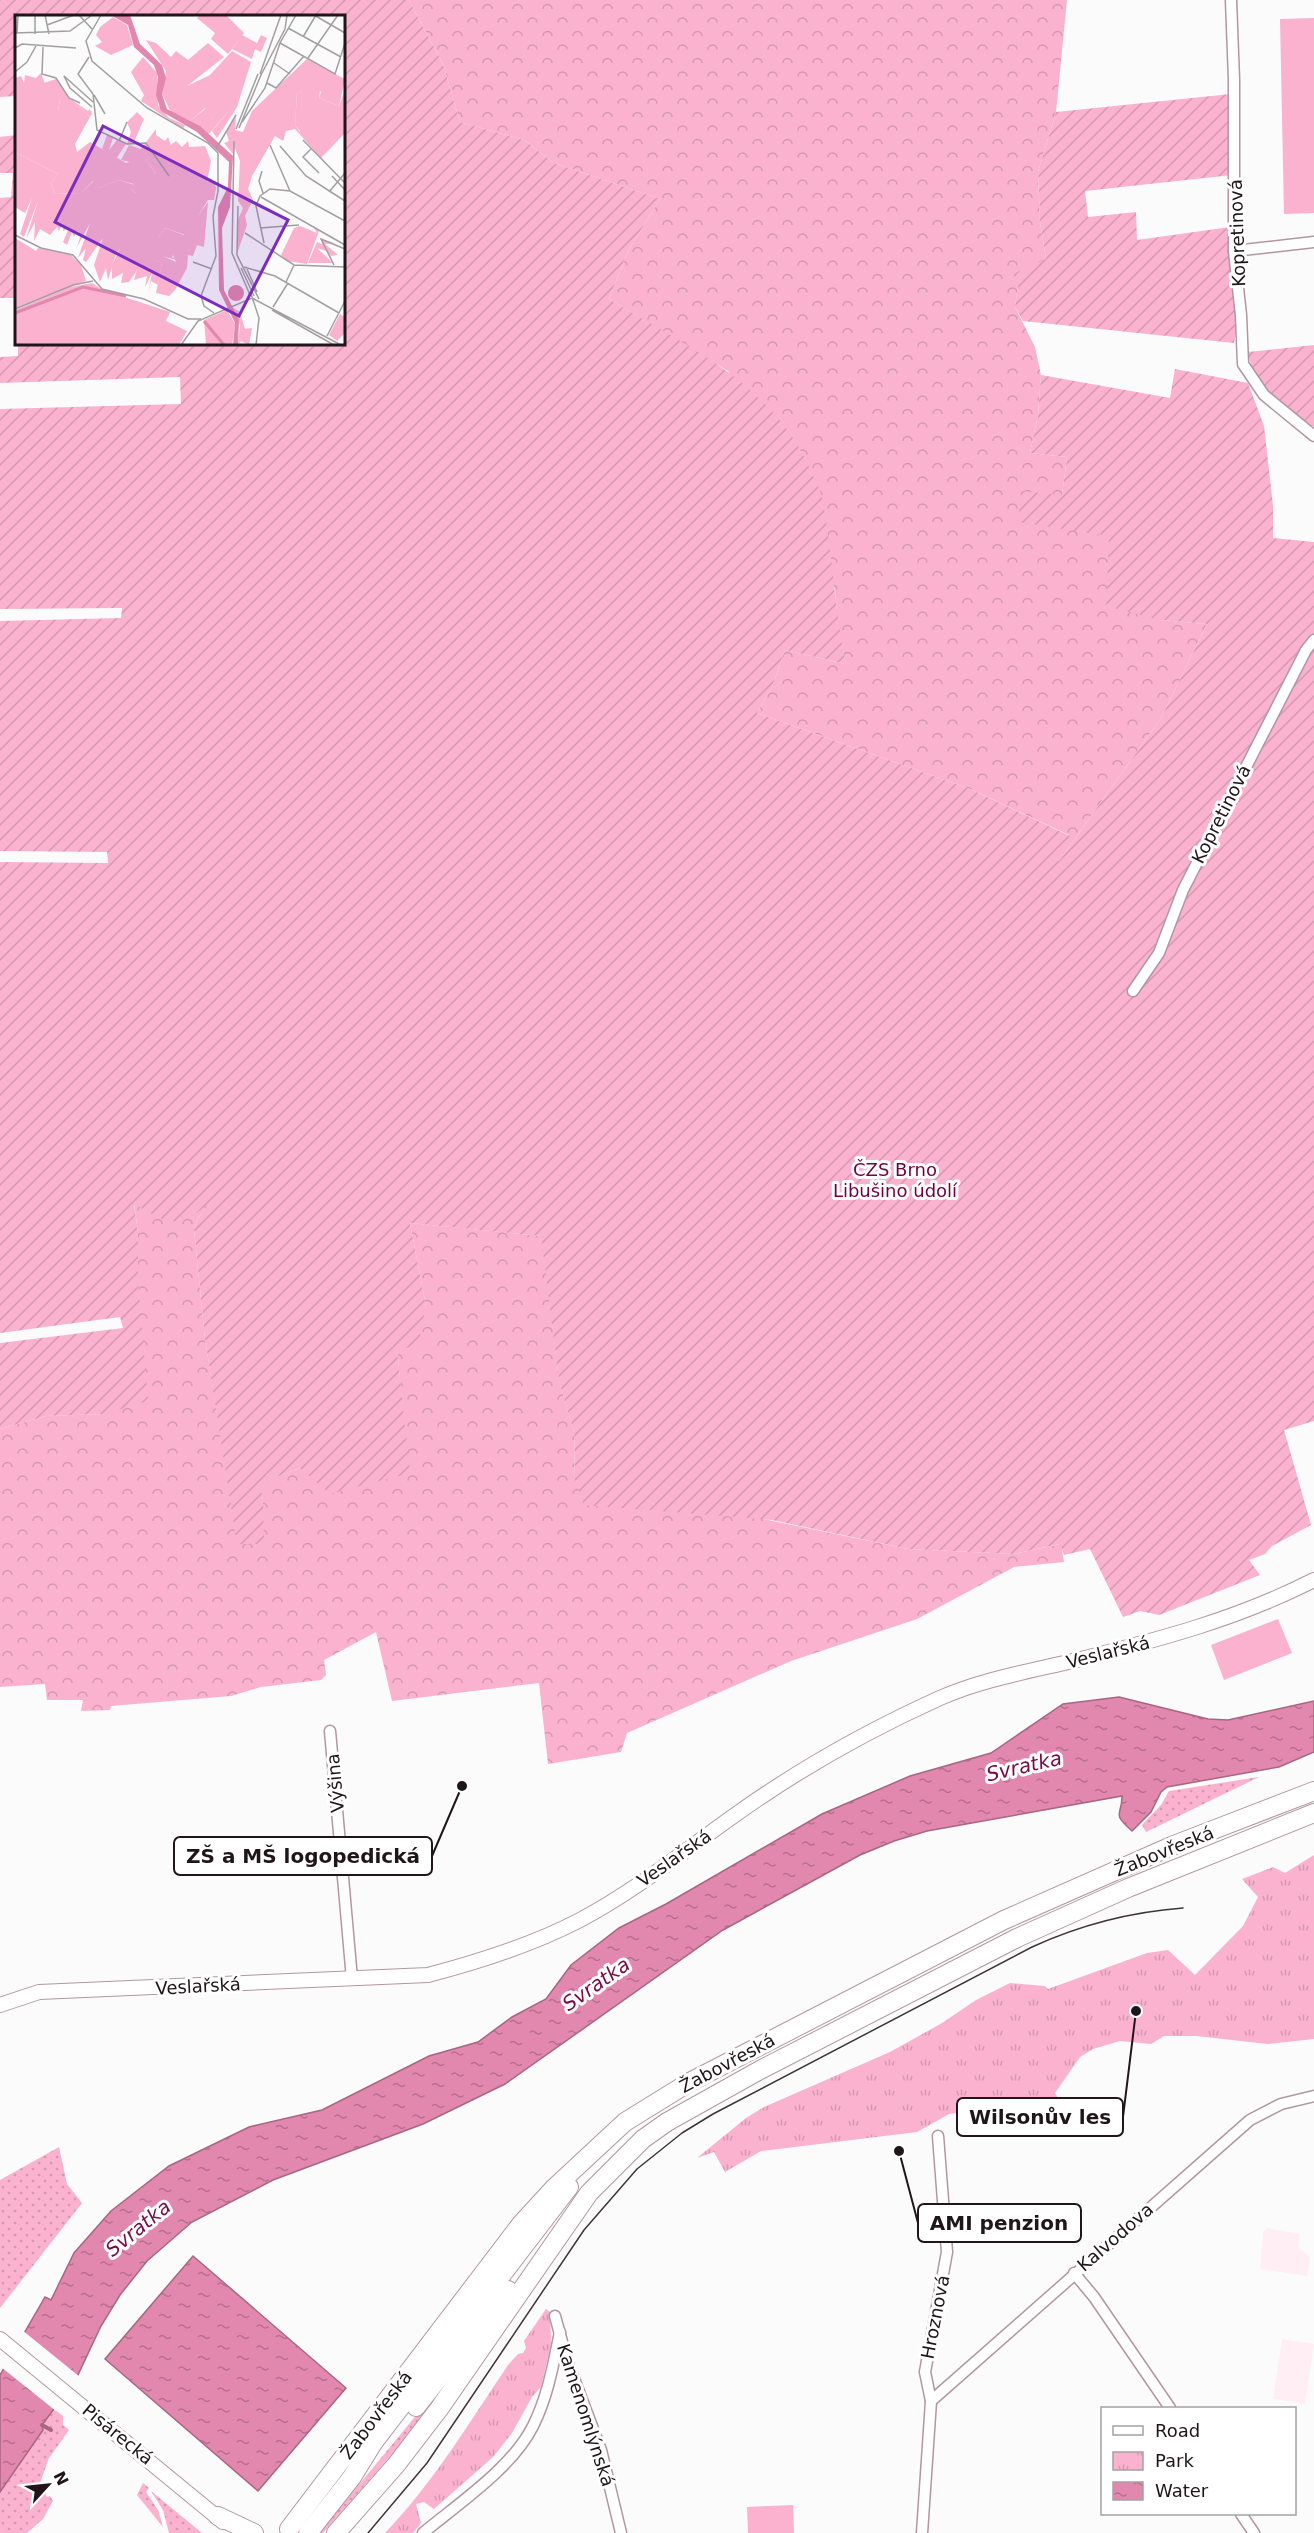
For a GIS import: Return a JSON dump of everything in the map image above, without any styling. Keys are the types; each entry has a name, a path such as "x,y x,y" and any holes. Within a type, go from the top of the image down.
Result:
{"highway":[{"name":"Žabovřeská","path":"303,2530 521,2224 554,2188 625,2122 688,2083 1004,1920 1174,1845 1314,1791"},
{"name":"Žabovřeská","path":"336,2533 396,2465 480,2355 564,2225 613,2166 643,2139 667,2122 760,2070 1027,1933 1174,1868 1314,1814"},
{"path":"352,2477 373,2443 572,2183 625,2122"},
{"path":"303,2530 381,2449 439,2378 544,2241 564,2225"},
{"path":"218,2516 254,2533"}],"street":[{"name":"Kopretinová","path":"1231,0 1234,69 1234,251 1241,315 1243,364 1264,394 1314,435"},
{"path":"1234,251 1314,242"},
{"name":"Kopretinová","path":"1133,991 1160,953 1183,890 1306,650 1314,640"},
{"name":"Veslařská","path":"0,2005 39,1992 428,1975 521,1944 579,1920 616,1899 736,1814 824,1758 941,1698 1012,1675 1193,1630 1241,1614 1314,1580"},
{"name":"Výšina","path":"330,1731 352,1979"},
{"name":"Kalvodova","path":"931,2401 1250,2120 1281,2104 1314,2096"},
{"name":"Hroznová","path":"922,2533 931,2401 925,2372 947,2252 938,2136"},
{"path":"1074,2273 1094,2297 1169,2407"},
{"path":"423,2533 501,2468 532,2428 549,2387 560,2332 555,2316"},
{"name":"Kamenomlýnská","path":"560,2332 567,2360 601,2450 621,2533"},
{"name":"Pisárecká","path":"1,2340 200,2501 233,2533"},
{"path":"1242,2515 1254,2533"}],"shaded area":[{"path":"1267,2228 1300,2234 1298,2247 1310,2257 1307,2276 1260,2269 1263,2232"},
{"path":"1282,2339 1314,2344 1305,2404 1273,2399"}],"green space":[{"name":"ČZS Brno Libušino údolí","path":"0,0 409,0 443,64 460,122 524,140 554,163 660,199 628,251 609,299 696,351 750,389 773,412 793,439 810,469 822,498 846,664 785,650 772,687 757,713 970,789 1070,836 1055,857 1059,861 1161,718 1207,624 1160,620 1106,606 1109,536 1018,522 1021,491 1062,495 1067,457 1030,453 1038,415 1041,375 1170,398 1175,369 1248,383 1264,426 1273,506 1273,538 1314,542 1314,1421 1284,1430 1311,1525 1272,1546 1265,1554 1249,1560 1260,1575 1159,1615 1140,1611 1123,1617 1090,1549 1064,1555 1060,1544 1014,1554 908,1549 772,1520 584,1505 575,1480 574,1432 559,1381 541,1236 410,1223 426,1306 418,1346 397,1349 410,1473 330,1494 300,1468 260,1483 263,1500 264,1544 237,1544 205,1339 194,1229 198,1218 212,1201 190,1217 173,1221 165,1220 134,1204 138,1232 138,1282 148,1401 105,1414 46,1416 0,1429 0,1343 123,1328 120,1317 0,1333 0,862 108,863 107,852 0,851 0,621 121,618 122,608 0,609 0,409 181,404 180,377 0,383 0,357 18,356 18,345 345,345 345,15 15,15 15,96 0,97"},
{"path":"409,0 1067,0 1056,112 1038,172 1040,222 1046,259 1018,285 1015,307 1035,347 1041,375 1038,415 1030,453 1067,457 1062,495 1110,536 1160,620 1207,624 1161,718 1059,861 1054,857 1069,835 970,789 757,713 772,687 785,650 846,664 838,628 835,589 728,371 609,299 628,251 660,199 554,163 524,140 460,122 443,64"},
{"path":"1314,18 1314,213 1284,214 1280,19"},
{"path":"1231,94 1232,175 1085,191 1088,217 1136,212 1137,240 1230,227 1239,318 1234,343 1023,321 1015,307 1018,285 1013,274 1046,259 1040,222 1038,172 1056,112"},
{"path":"15,135 15,298 0,298 0,198 11,197 13,173 0,173 0,137"},
{"path":"1314,345 1314,426 1308,426 1262,386 1248,352"},
{"path":"215,1198 198,1218 194,1229 205,1339 238,1544 263,1500 259,1483 300,1468 409,1472 397,1349 426,1306 410,1223 542,1236 559,1380 574,1432 575,1480 908,1549 1014,1554 1061,1544 1064,1562 1014,1567 917,1619 791,1661 627,1733 621,1752 548,1764 539,1683 392,1701 376,1632 324,1660 326,1675 321,1680 261,1687 231,1696 111,1706 110,1710 81,1711 83,1700 47,1700 45,1684 0,1687 0,1429 46,1416 105,1414 138,1282 138,1232 134,1203"},
{"path":"1278,1619 1292,1653 1224,1680 1211,1645"},
{"path":"1259,1777 1146,1832 1142,1825 1161,1805 1169,1791"},
{"path":"1314,1855 1314,2039 1268,2044 1196,2036 1164,2036 1151,2044 1120,2041 1093,2049 1080,2057 1055,2093 1059,2099 1034,2114 999,2107 949,2114 917,2132 761,2151 725,2172 714,2152 697,2158 746,2118 764,2107 890,2052 942,2023 976,2000 1010,1983 1045,1986 1048,1989 1147,1953 1168,1950 1195,1975 1243,1926 1258,1897 1242,1879 1273,1867 1285,1873"},
{"path":"59,2147 67,2184 82,2203 0,2308 0,2180"},
{"path":"546,2309 550,2312 551,2344 541,2387 532,2397 512,2433 493,2457 434,2509 424,2502 416,2504 421,2523 413,2533 385,2533 435,2473 508,2365 518,2354 523,2353 526,2348 524,2341"},
{"path":"452,2372 454,2373 402,2443 323,2533 319,2533"},
{"path":"54,2409 63,2416 63,2425 69,2430 49,2458 40,2483 47,2497 50,2496 53,2501 43,2519 27,2533 0,2533 0,2492 43,2431 41,2427"},
{"path":"143,2483 149,2488 146,2492 158,2510 163,2527 137,2495"},
{"path":"151,2491 202,2533 169,2533 163,2510"},
{"path":"793,2505 794,2533 748,2533 747,2507"}],"water":[{"name":"Svratka","path":"1119,1697 1208,1719 1228,1720 1314,1701 1314,1752 1279,1767 1167,1787 1161,1792 1151,1812 1132,1831 1119,1814 1122,1796 927,1831 860,1855 723,1930 505,2084 423,2124 273,2180 192,2222 147,2261 120,2295 101,2326 76,2379 42,2425 43,2430 0,2492 0,2375 45,2297 51,2300 74,2253 111,2211 169,2166 249,2127 322,2110 429,2056 478,2042 512,2017 546,1999 571,1965 619,1928 666,1904 822,1814 910,1776 991,1753 1063,1704"},
{"path":"193,2256 346,2388 258,2491 105,2359"}],"pier":[{"path":"22,2330 80,2377 56,2411 1,2367"}],"waterway":[{"path":"42,2425 51,2430"}],"tram line":[{"path":"368,2533 427,2463 584,2230 637,2169 682,2133 713,2114 1032,1947 1068,1932 1106,1921 1183,1908"}],"place":[{"name":"ZŠ a MŠ logopedická","path":"462,1786"},
{"name":"Wilsonův les","path":"1136,2011"},
{"name":"AMI penzion","path":"899,2151"}]}
